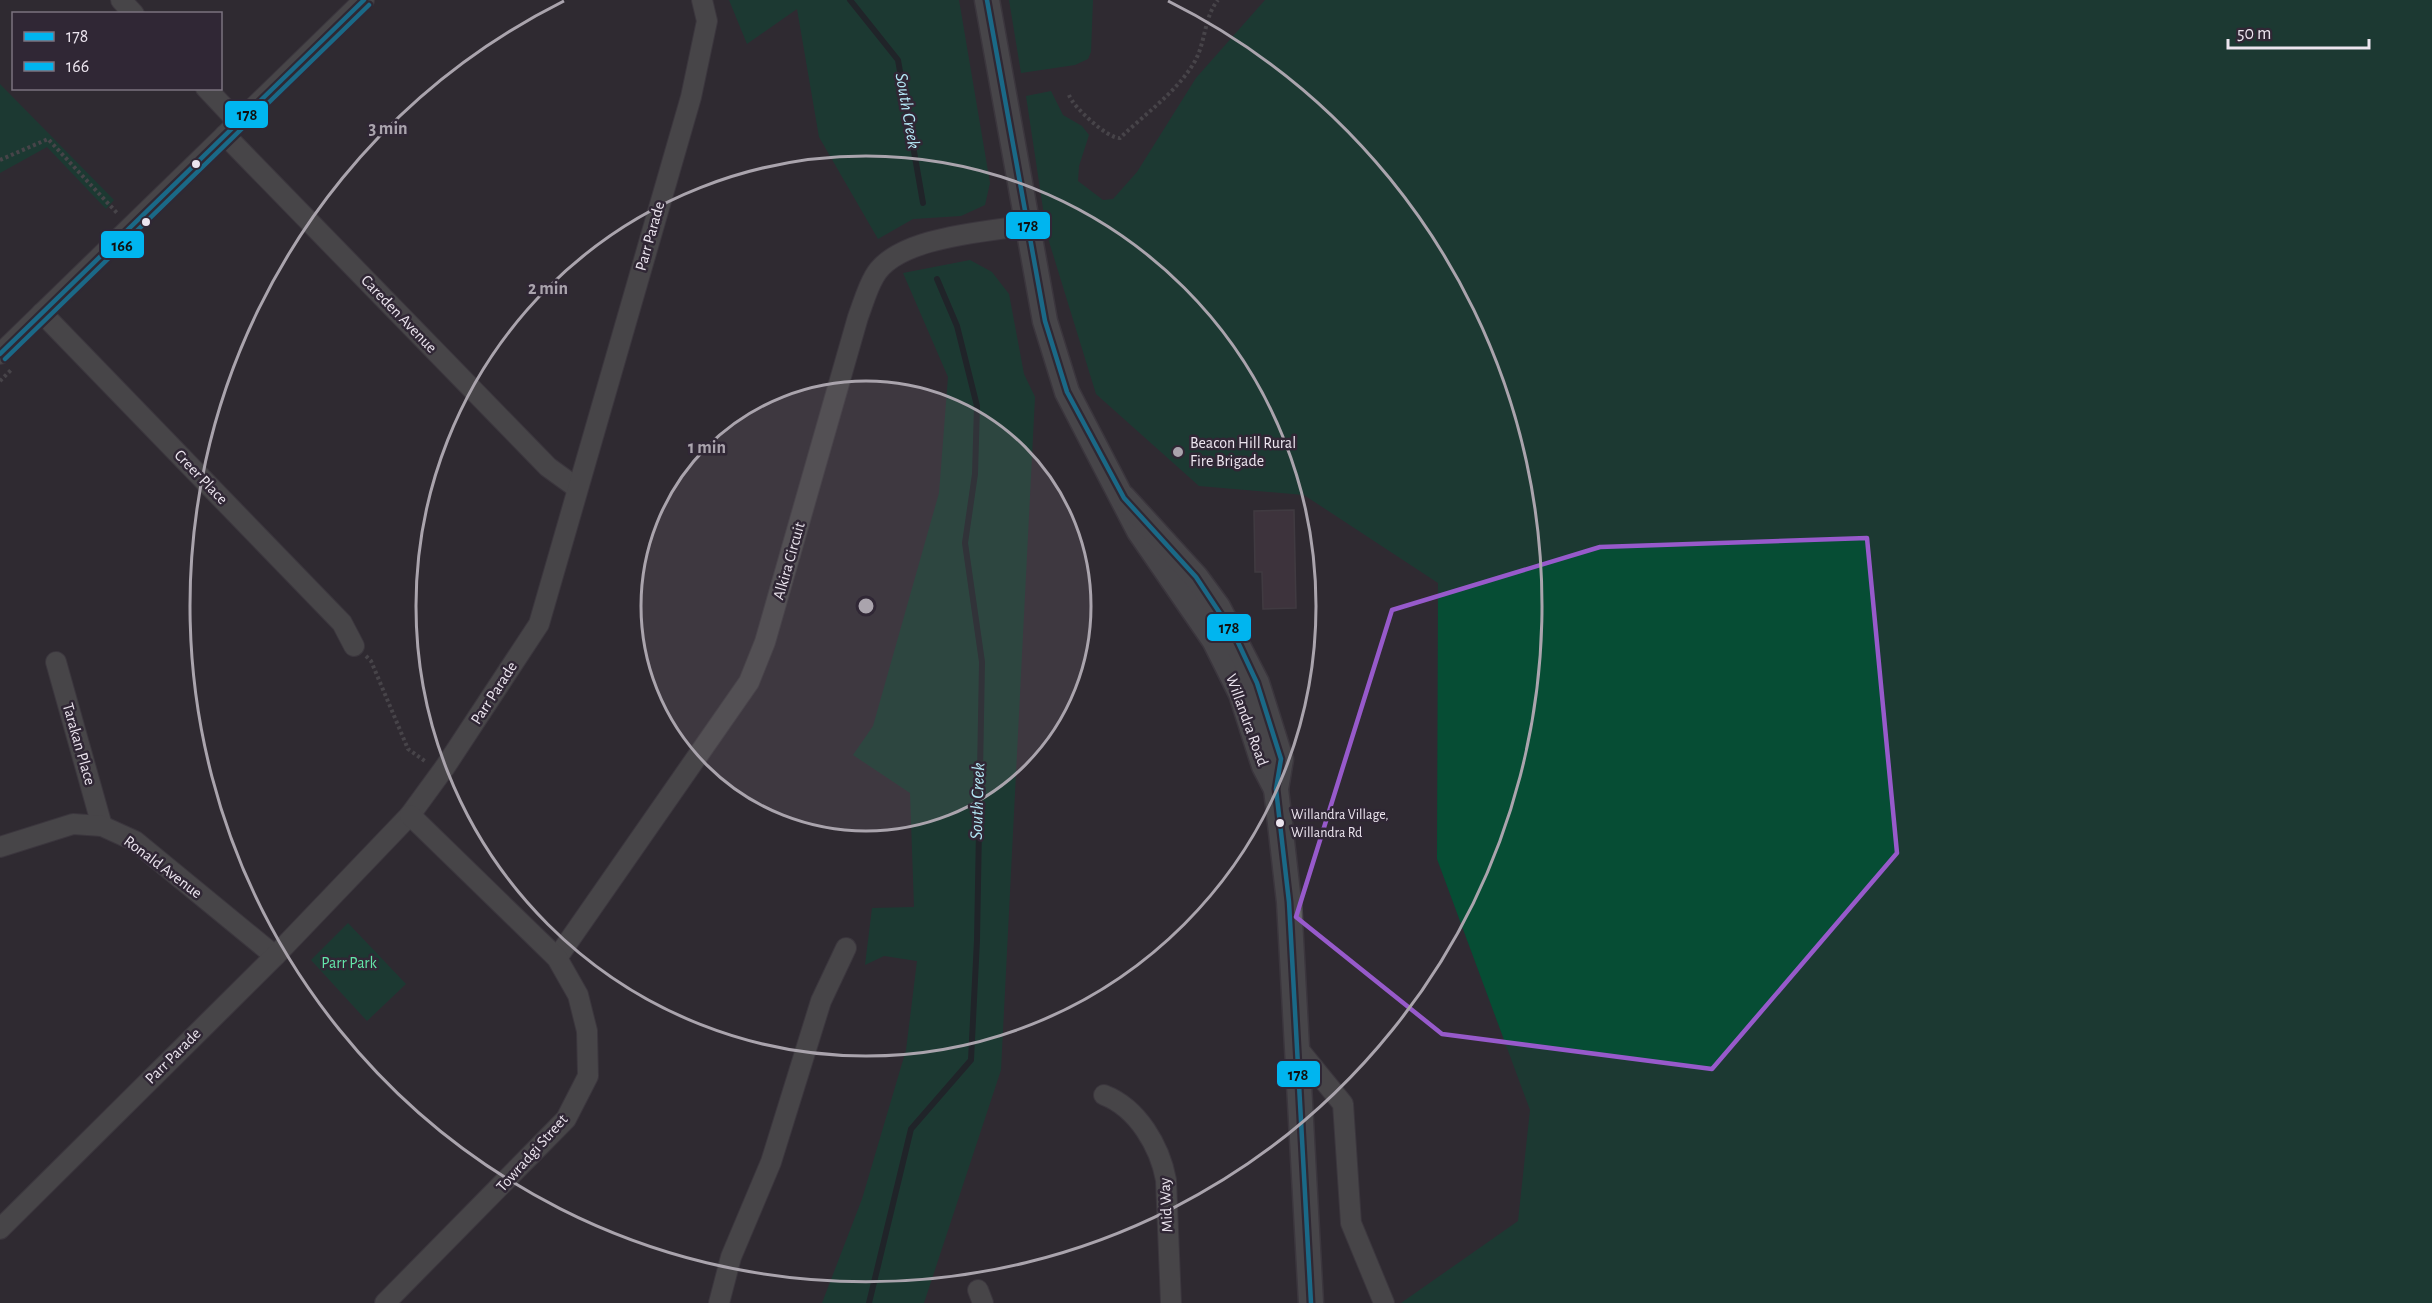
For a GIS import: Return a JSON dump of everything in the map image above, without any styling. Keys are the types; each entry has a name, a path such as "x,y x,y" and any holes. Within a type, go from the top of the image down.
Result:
{"main road":[{"name":"Willandra Road","path":"987,0 1045,321 1067,392 1124,498 1202,584 1234,636 1257,683 1281,759 1276,789 1289,902 1295,1045 1311,1303"}],"street":[{"path":"121,0 132,12"},
{"path":"0,354 364,0"},
{"name":"Parr Parade","path":"0,1229 274,956 410,815 540,624 577,488 691,97 707,21 702,0"},
{"name":"Careden Avenue","path":"207,90 232,128 548,467 577,488"},
{"name":"Alkira Circuit","path":"557,958 749,682 765,642 858,317 874,277 890,258 919,244 1028,225"},
{"name":"Creer Place","path":"42,313 342,622 354,646"},
{"name":"Tarakan Place","path":"56,662 102,826"},
{"name":"Towradgi Street","path":"386,1303 566,1119 588,1076 587,1031 578,995 557,958 410,815"},
{"name":"Ronald Avenue","path":"0,848 73,824 102,826 135,841 274,956"},
{"path":"719,1303 731,1257 771,1162 821,1001 846,948"},
{"path":"1295,1045 1343,1104 1351,1223 1384,1303"},
{"name":"Mid Way","path":"1104,1095 1119,1103 1152,1138 1162,1161 1166,1180 1171,1303"}],"path":[{"path":"1069,95 1078,109 1104,133 1120,138 1185,75 1201,49 1211,10 1218,0"},
{"path":"0,160 48,139 120,216"},
{"path":"354,646 371,662 408,750 441,772"}],"highlighted area":[{"path":"1867,538 1897,853 1712,1069 1442,1034 1296,917 1392,610 1600,547"}],"green space":[{"path":"729,0 959,0 990,183 985,205 961,216 913,219 878,239 819,137 797,9 747,44"},
{"path":"1009,0 1093,0 1091,52 1088,59 1075,65 1021,73"},
{"path":"1265,0 2432,0 2432,1303 1401,1303 1518,1221 1530,1110 1437,859 1438,583 1304,495 1199,486 1096,394 1047,235 1026,96 1051,91 1063,115 1082,126 1089,135 1079,166 1078,181 1103,200 1113,199 1137,172 1196,78"},
{"path":"0,84 114,200 106,209 47,147 0,173"},
{"path":"970,260 992,272 1009,294 1024,374 1035,397 1001,1070 924,1303 822,1303 862,1199 906,1050 917,961 884,956 865,965 872,908 914,907 910,793 853,755 873,726 939,493 948,377 903,273"},
{"name":"Parr Park","path":"348,923 406,984 367,1021 311,960"}],"building":[{"path":"1294,510 1296,608 1263,609 1262,572 1255,572 1254,511"}],"waterway":[{"name":"South Creek","path":"850,0 898,60 923,203"},
{"name":"South Creek","path":"869,1303 911,1129 971,1060 977,940 982,662 965,543 975,474 977,406 957,326 937,279"}],"transit line":[{"name":"178","path":"0,354 364,0"},
{"name":"178","path":"987,0 1045,321 1067,392 1124,498 1196,577 1235,636 1257,683 1281,759 1276,789 1289,902 1311,1303"},
{"name":"166","path":"5,359 369,5"}],"place":[{"name":"Beacon Hill Rural Fire Brigade","path":"1178,452"},
{"name":"Willandra Village, Willandra Rd","path":"1280,823"}]}
